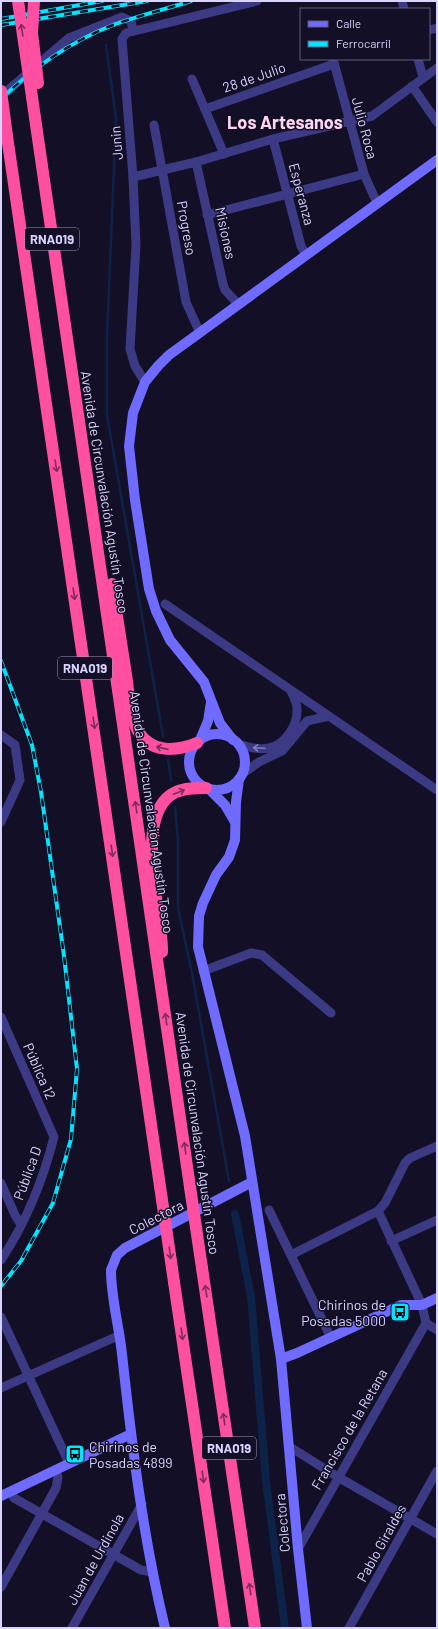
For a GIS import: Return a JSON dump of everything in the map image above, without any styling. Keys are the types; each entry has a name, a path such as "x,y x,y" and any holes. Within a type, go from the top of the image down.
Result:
{"highway":[{"name":"Avenida de Circunvalación Agustín Tosco","path":"18,1 36,96 73,381 255,1628"},
{"path":"34,1 32,33 36,96"},
{"name":"RNA019","path":"1,92 225,1628"},
{"path":"1,153 37,394 53,447"},
{"path":"79,417 95,475 135,725 145,740 160,748 180,749 198,741"},
{"path":"162,987 163,936 152,857 154,822 160,807 174,793 187,789 207,788"}],"main road":[{"path":"252,1182 245,1136 198,946 199,916 208,892 233,848 236,824 236,802 244,759 236,742 220,723 204,682 184,659 165,631 156,611 149,589 135,500 129,446 133,413 145,382 164,360 238,304 437,160"},
{"path":"211,698 208,721 190,754 189,767 194,779 207,788 225,805 236,824"},
{"path":"198,741 215,735 228,737 236,742"},
{"path":"207,788 223,789 229,787 240,777"},
{"name":"Colectora","path":"165,1628 152,1572 131,1434 111,1270 117,1255 125,1248 252,1182 280,1358 307,1628"},
{"path":"280,1358 297,1353 401,1306 422,1306 437,1298"},
{"path":"5,1494 131,1434"}],"street":[{"path":"1,96 69,38 122,17 131,20 133,31 257,1"},
{"name":"Junin","path":"133,31 126,33 122,39 133,177 136,245 130,349 135,366 145,382"},
{"path":"418,60 423,77"},
{"name":"28 de Julio","path":"205,109 333,61"},
{"name":"Julio Roca","path":"333,61 348,121 364,174 377,203"},
{"path":"133,177 196,162 273,139 372,116 437,68"},
{"path":"192,79 224,154"},
{"path":"412,86 437,122"},
{"name":"Progreso","path":"154,125 186,302 200,333"},
{"name":"Esperanza","path":"273,139 300,246 306,255"},
{"name":"Misiones","path":"196,162 223,284 225,290 238,304"},
{"path":"207,215 364,174"},
{"path":"165,604 437,790"},
{"path":"236,742 256,748 270,748 286,738 294,726 298,707 291,691"},
{"path":"240,777 259,762 282,750 307,721 329,716"},
{"path":"1,735 15,745 21,776 1,822"},
{"path":"203,971 256,952 262,955 331,1014"},
{"name":"Pública 12","path":"1,1017 54,1137"},
{"name":"Pública D","path":"1,1260 21,1225 54,1137"},
{"path":"291,1254 378,1211 385,1203 405,1163 410,1158 437,1146"},
{"path":"1,1184 21,1225"},
{"path":"269,1210 331,1338"},
{"path":"378,1211 422,1306 426,1323 437,1330"},
{"path":"391,1241 437,1220"},
{"path":"1,1317 69,1463"},
{"name":"Francisco de la Retana","path":"298,1549 426,1323"},
{"path":"1,1388 120,1335"},
{"path":"290,1447 338,1477 437,1534"},
{"path":"1,1587 58,1484 58,1477 55,1470"},
{"name":"Pablo Giraldes","path":"349,1628 437,1471"},
{"path":"5,1494 141,1570 152,1572"},
{"name":"Juan de Urdinola","path":"72,1628 142,1504"}],"waterway":[{"path":"106,45 116,118 107,337 107,415 163,736"},
{"path":"168,759 171,780"},
{"path":"175,807 178,840 178,908 192,973 229,1181"},
{"path":"235,1214 251,1297 266,1481 285,1628"}],"railway":[{"path":"1,19 102,1"},
{"path":"1,25 147,1"},
{"path":"1,99 40,66 68,47 83,39 113,25 191,1"},
{"path":"1,661 32,745 41,792 64,956 77,1069 71,1139 53,1203 21,1261 1,1286"}],"place":[{"name":"Chirinos de Posadas 5000","path":"400,1312"},
{"name":"Chirinos de Posadas 4899","path":"75,1454"}],"district":[{"name":"Los Artesanos","path":"285,122"}]}
